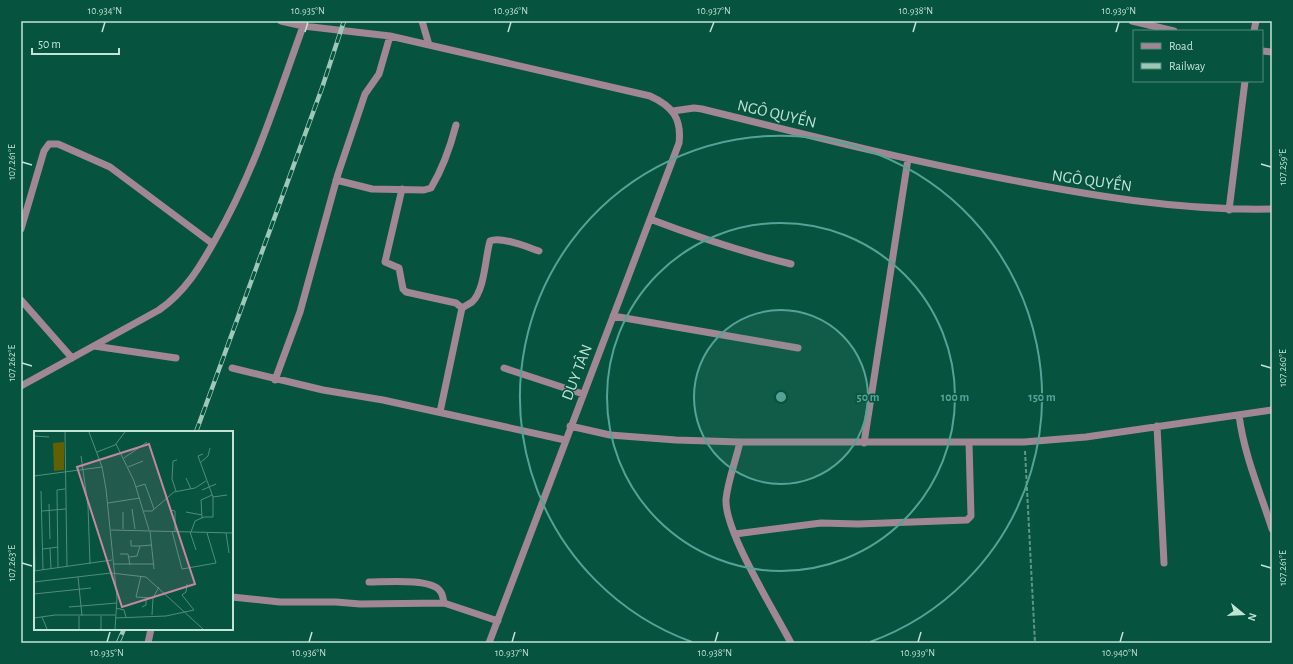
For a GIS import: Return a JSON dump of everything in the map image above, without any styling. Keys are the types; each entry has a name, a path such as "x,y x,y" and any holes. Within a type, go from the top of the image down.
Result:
{"street":[{"path":"281,21 390,36 650,96 665,103 673,111"},
{"path":"422,21 429,45"},
{"path":"1132,21 1170,30"},
{"path":"21,386 168,304 194,275 234,208 246,182 304,23"},
{"path":"275,380 300,312 336,180 365,94 379,74 390,36"},
{"path":"1229,210 1245,82"},
{"name":"NGÔ QUYỀN","path":"673,111 694,108 702,109 908,159 1050,188 1124,199 1229,210 1272,209"},
{"name":"DUY TÂN","path":"489,643 570,426 679,143 680,134 673,111"},
{"path":"336,180 372,189 424,190 431,188 440,174 452,143 456,125"},
{"path":"21,227 44,151 49,144 58,144 110,167 213,244"},
{"path":"864,443 908,159"},
{"path":"402,189 385,262 399,268 403,289 406,292 456,304 462,308"},
{"path":"650,218 699,238 739,251 791,264"},
{"path":"440,412 462,308 473,301 478,292 483,277 490,242 494,239 501,240 539,251"},
{"path":"21,300 72,358"},
{"path":"613,316 798,348"},
{"path":"94,346 176,358"},
{"path":"232,368 275,380 383,400 565,440"},
{"path":"504,368 583,394"},
{"path":"570,426 610,435 639,439 740,442 864,443 1024,442 1086,437 1272,410"},
{"path":"1239,415 1241,432 1253,476 1272,529"},
{"path":"1157,426 1164,563"},
{"path":"740,442 726,498 727,510 735,534 760,586 791,643"},
{"path":"735,534 821,523 858,524 968,520 970,516 970,442"},
{"path":"369,582 423,583 433,585 440,590 444,603"},
{"path":"233,597 280,602 336,602 360,604 444,603 498,621"},
{"path":"148,643 151,630"}],"path":[{"path":"1024,442 1035,643"}],"railway":[{"path":"196,431 322,88 344,21"},
{"path":"118,643 124,630"}]}
